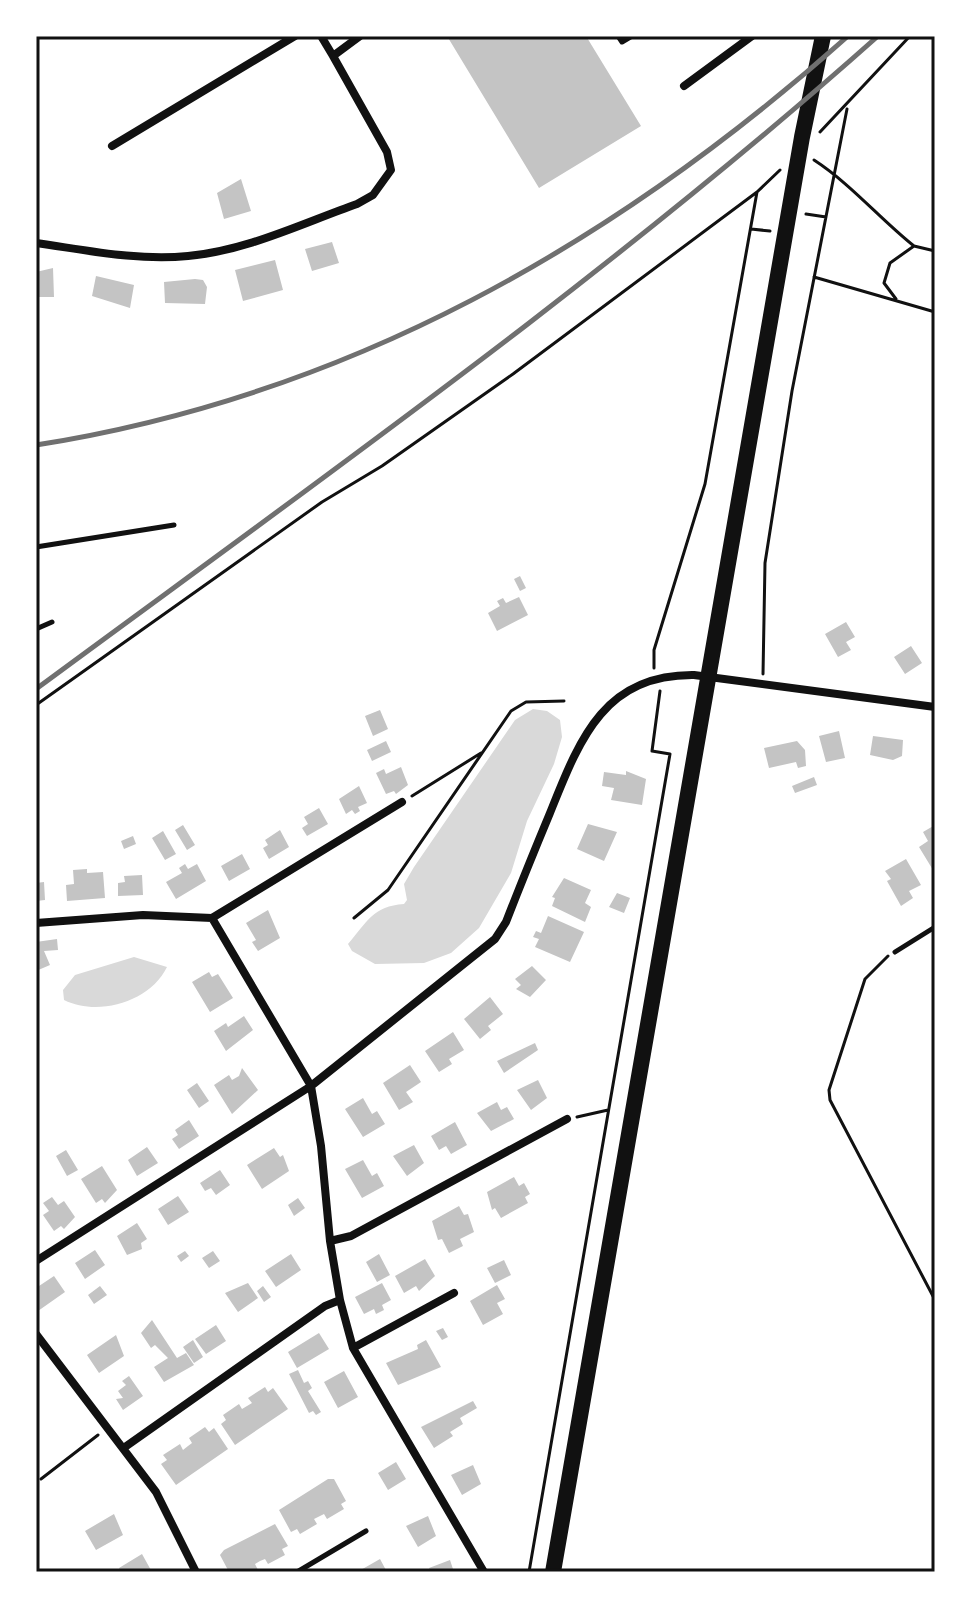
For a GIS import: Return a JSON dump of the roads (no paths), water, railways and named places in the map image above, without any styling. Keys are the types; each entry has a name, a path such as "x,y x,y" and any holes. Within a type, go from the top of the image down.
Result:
{"main road":[{"path":"553,1572 714,641 795,216 823,36"}],"street":[{"path":"112,146 295,36"},
{"path":"36,243 121,255 188,256 225,250 357,204 373,195 391,170 387,152 321,36"},
{"path":"333,56 360,36"},
{"path":"684,86 752,36"},
{"path":"36,1261 311,1086 495,939 506,922 577,747 590,725 621,696 658,679 694,675 935,707"},
{"path":"36,923 143,915 212,918 402,802"},
{"path":"212,918 311,1086 321,1146 330,1241 340,1300 353,1348 484,1572"},
{"path":"330,1241 351,1236 567,1119"},
{"path":"353,1348 454,1293"},
{"path":"125,1447 325,1306 340,1300"},
{"path":"36,1334 125,1447 156,1492 196,1572"}],"lane":[{"path":"618,36 622,42 632,36"},
{"path":"36,547 174,525"},
{"path":"36,629 52,622"},
{"path":"895,952 935,927"},
{"path":"297,1572 366,1531"}],"railway":[{"path":"36,445 151,422 262,390 369,349 472,300 571,244 667,181 759,111 848,36"},
{"path":"36,689 570,291 777,123 878,36"}]}
